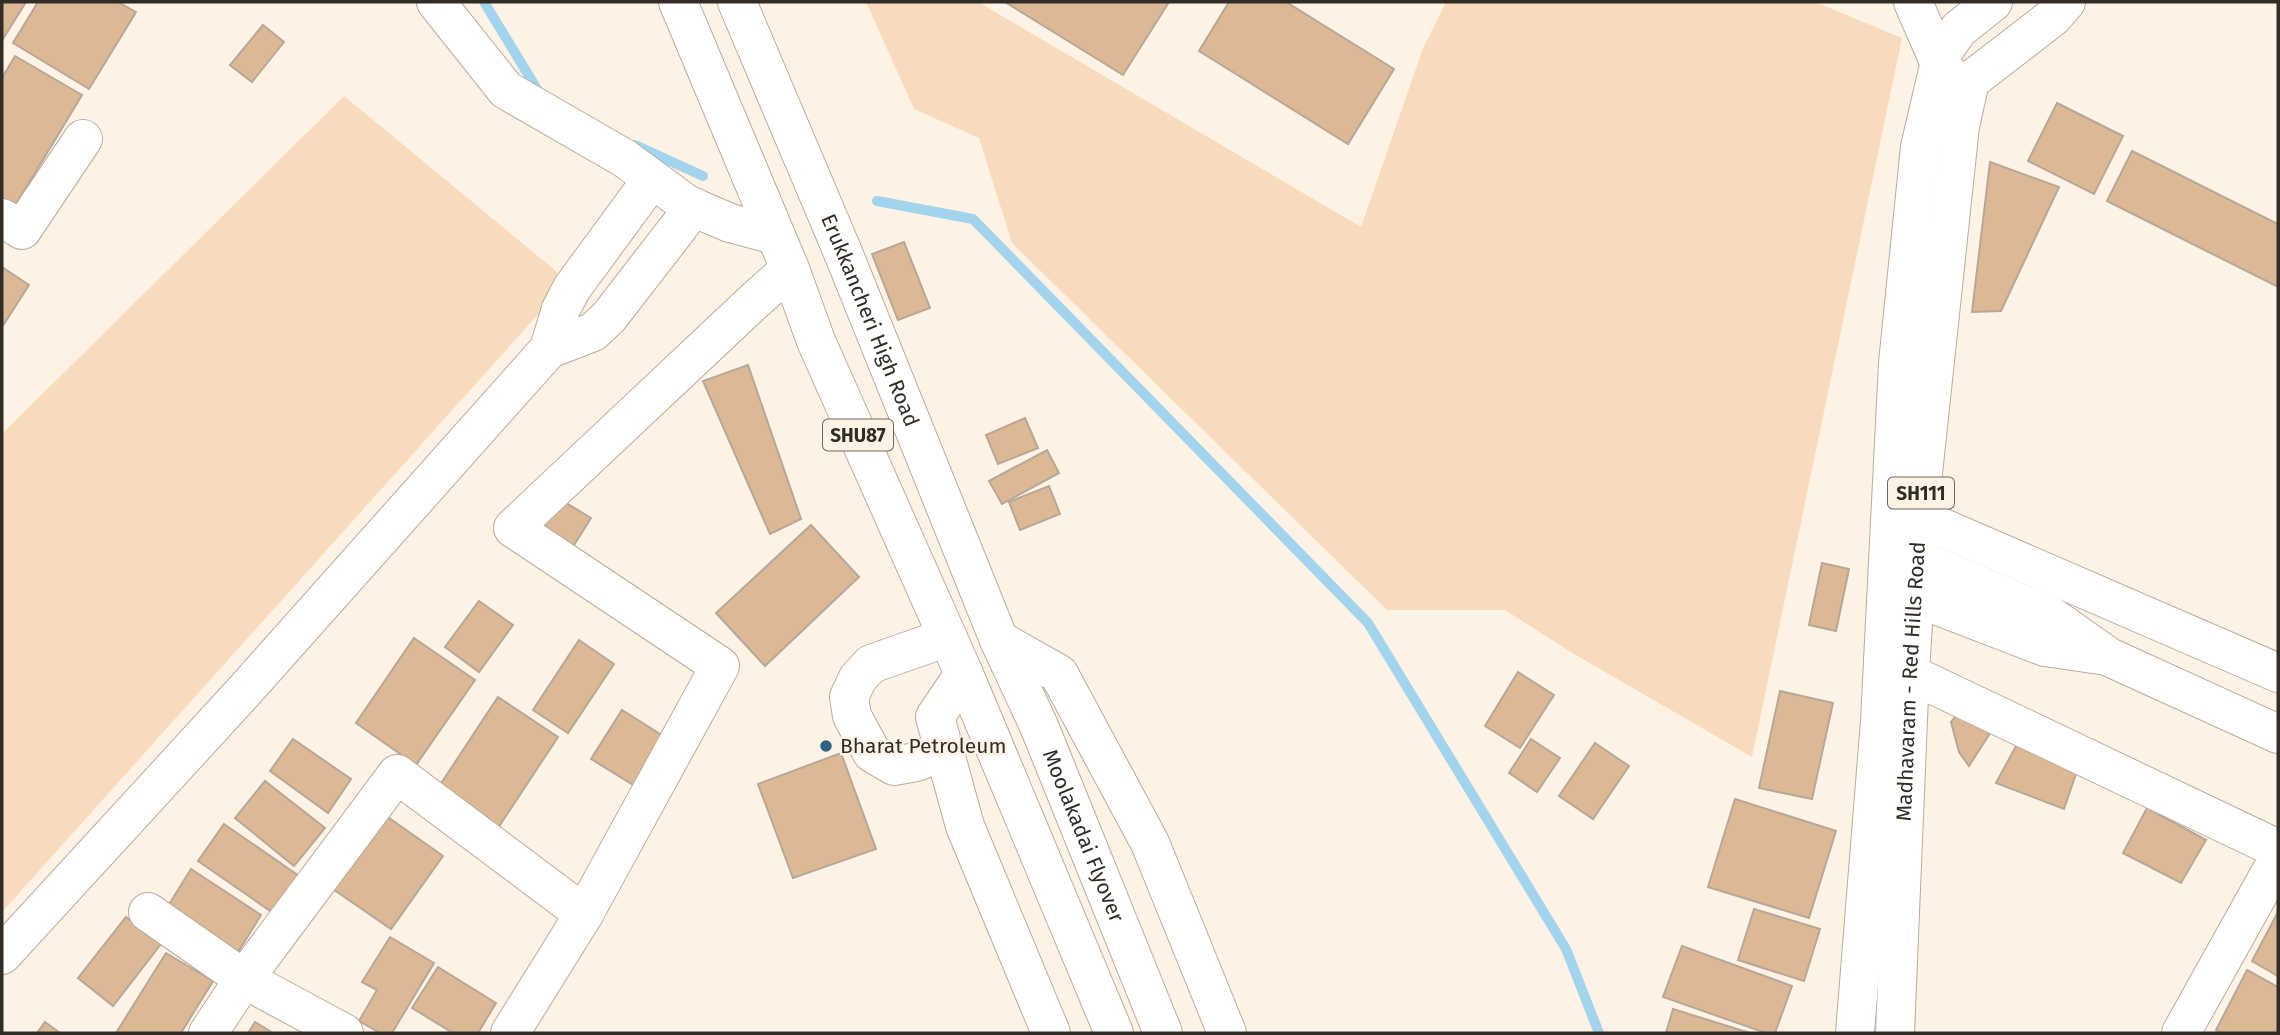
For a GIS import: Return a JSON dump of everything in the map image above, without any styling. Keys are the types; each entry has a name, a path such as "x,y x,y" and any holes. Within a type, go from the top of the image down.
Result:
{"main road":[{"path":"436,2 506,90 624,158 694,207 730,223 775,235"},
{"name":"SHU87","path":"678,2 790,269 816,341 964,674 1114,1033"},
{"name":"Madhavaram - Red Hills Road","path":"1895,1033 1898,363 1920,147 1942,53 1959,29 1993,2"},
{"name":"Madhavaram - Red Hills Road","path":"1855,1033 1897,667 1915,597 1920,517 1959,140 1967,95 1970,81 2053,17 2066,2"},
{"path":"1906,5 1940,64 1967,95"},
{"name":"Erukkancheri High Road","path":"740,11 844,255 999,640"},
{"path":"2,218 22,230 83,139"},
{"path":"2,955 237,699 549,349 561,309 572,288 652,179"},
{"path":"549,349 593,332 609,317 694,207"},
{"path":"510,1033 584,914 720,666 513,528 790,269"},
{"path":"1920,517 2278,673"},
{"path":"1917,558 2051,616 2109,657 2278,734"},
{"path":"1915,597 2045,647 2109,657"},
{"path":"945,751 916,762 894,766 872,753 852,716 849,696 858,678 871,664 948,637"},
{"path":"999,640 1059,674 1150,844 1227,1033"},
{"name":"Moolakadai Flyover","path":"999,640 1039,726 1163,1033"},
{"path":"1897,667 2278,849"},
{"path":"964,674 935,717 965,826 1051,1033"},
{"path":"208,1033 244,979 397,774 584,914"},
{"path":"2181,1033 2278,859"},
{"path":"148,912 244,979 344,1033"}],"shaded area":[{"path":"866,2 978,2 1361,227 1422,51 1446,2 1815,2 1902,38 1752,757 1574,654 1505,610 1387,610 1012,243 979,138 914,109"},
{"path":"344,96 568,281 2,912 2,434"}],"building":[{"path":"2,2 26,2 3,39 2,38"},
{"path":"38,2 118,2 136,12 89,89 13,43"},
{"path":"1005,2 1169,2 1123,75"},
{"path":"1229,2 1286,2 1394,69 1348,144 1199,51"},
{"path":"263,25 284,42 252,82 230,65"},
{"path":"15,56 82,95 15,206 2,198 2,78"},
{"path":"2057,103 2123,136 2094,194 2028,161"},
{"path":"2132,151 2278,224 2278,287 2107,201"},
{"path":"1990,162 2059,187 2001,311 1972,312"},
{"path":"904,242 930,308 898,320 872,254"},
{"path":"2,267 29,285 2,327"},
{"path":"748,365 801,519 770,534 703,381"},
{"path":"1025,418 1038,448 998,464 986,435"},
{"path":"1047,450 1059,473 1002,504 989,481"},
{"path":"1049,486 1060,514 1020,530 1009,502"},
{"path":"543,489 591,518 571,550 523,521"},
{"path":"811,525 859,577 765,666 716,613"},
{"path":"1822,563 1849,569 1836,631 1809,625"},
{"path":"479,601 513,625 479,672 445,647"},
{"path":"414,638 475,680 416,765 356,723"},
{"path":"579,640 614,664 568,733 533,710"},
{"path":"1518,672 1554,695 1520,748 1485,726"},
{"path":"1780,691 1833,703 1812,799 1759,788"},
{"path":"498,697 558,737 498,828 438,788"},
{"path":"1962,708 1996,724 1969,766 1959,752 1951,722"},
{"path":"622,710 665,737 635,786 591,759"},
{"path":"2021,737 2078,768 2064,809 1996,783"},
{"path":"293,739 351,779 328,813 270,771"},
{"path":"1531,739 1560,758 1537,792 1509,773"},
{"path":"1595,743 1629,766 1593,819 1559,796"},
{"path":"841,753 876,849 793,878 758,784"},
{"path":"265,781 325,828 294,866 235,818"},
{"path":"1735,799 1836,831 1809,918 1708,887"},
{"path":"2147,808 2206,840 2181,883 2123,853"},
{"path":"382,813 443,856 391,929 330,887"},
{"path":"224,824 302,878 276,915 198,861"},
{"path":"191,869 261,915 235,957 165,911"},
{"path":"1754,909 1820,929 1804,981 1738,960"},
{"path":"2278,912 2278,976 2252,961"},
{"path":"126,917 161,944 113,1006 78,978"},
{"path":"390,937 434,963 392,1033 380,1033 359,1021 377,990 362,982"},
{"path":"1682,946 1792,986 1775,1033 1766,1033 1663,997"},
{"path":"166,953 213,981 181,1033 116,1033"},
{"path":"438,967 496,1003 478,1033 453,1033 412,1008"},
{"path":"2247,970 2278,987 2278,1033 2222,1033 2216,1030"},
{"path":"1673,1009 1750,1033 1666,1033"},
{"path":"45,1022 60,1033 37,1033"},
{"path":"255,1022 273,1033 248,1033"}],"waterway":[{"path":"484,2 540,94"},
{"path":"635,145 703,176"},
{"path":"877,201 973,219 1368,623 1566,949 1599,1033"}],"place":[{"name":"Bharat Petroleum","path":"826,746"}]}
